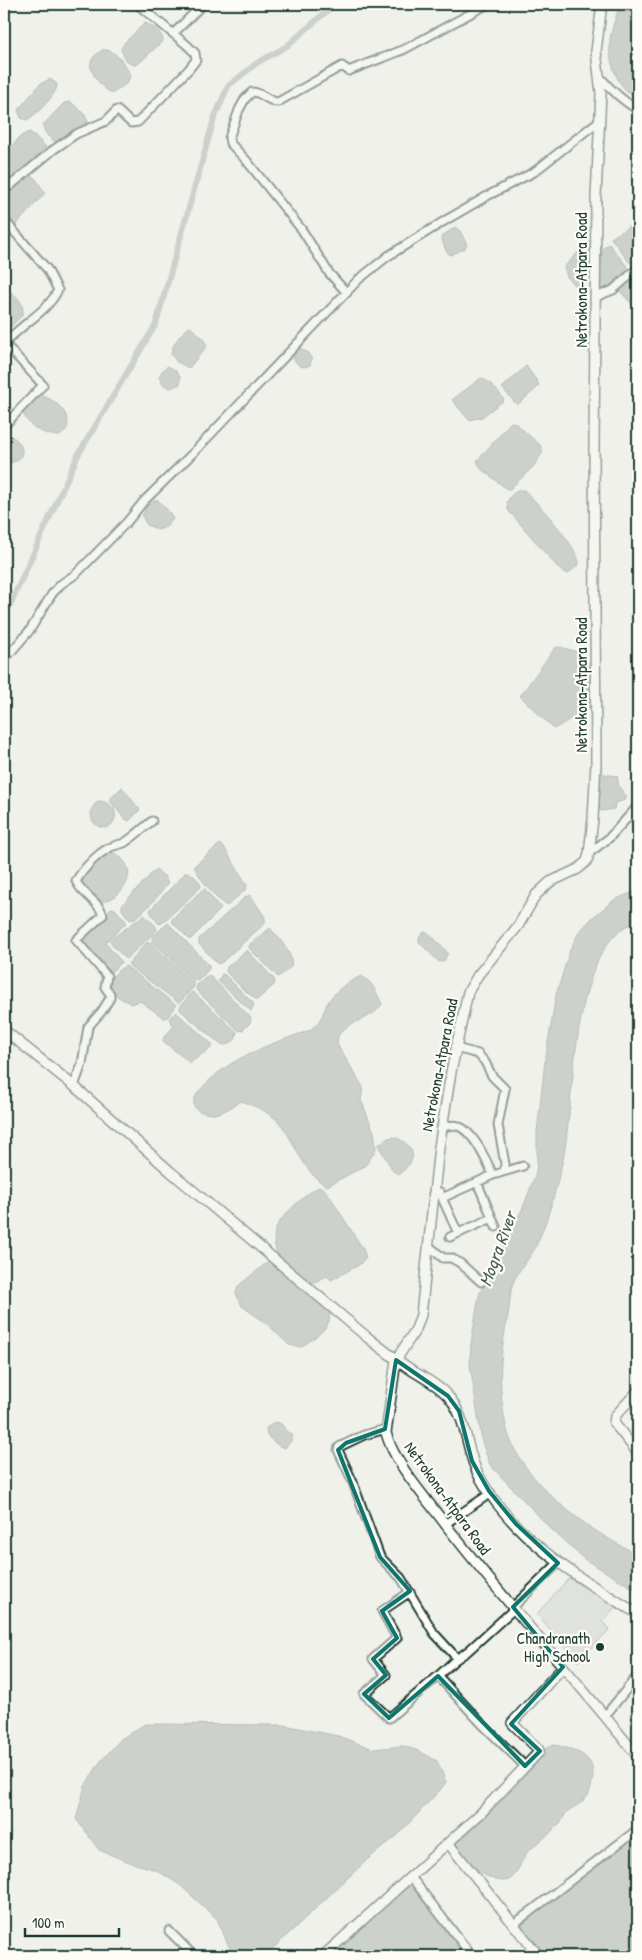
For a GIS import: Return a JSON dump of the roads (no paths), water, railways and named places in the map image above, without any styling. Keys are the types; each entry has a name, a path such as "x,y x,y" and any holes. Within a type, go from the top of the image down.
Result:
{"street":[{"path":"4,191 53,150 76,134 106,121 116,110 132,123 138,122 190,70 196,60 195,53 137,4"},
{"path":"174,34 203,4"},
{"path":"347,292 329,273 302,230 230,143 229,138 239,110 245,99 252,92 256,92 273,102 278,102 342,66 350,70 405,49 488,4"},
{"name":"Netrokona-Atpara Road","path":"602,4 596,52 601,93 596,196 594,439 596,763 589,853 587,861 578,870 550,882 541,890 531,902 518,926 474,981 468,992 442,1126 420,1320 396,1360 386,1429 389,1443 410,1477 445,1524 638,1757"},
{"path":"600,77 626,103 638,110"},
{"path":"4,660 30,630 52,594 61,584 76,574 127,522 144,501 192,454 358,280 388,256 488,195 534,172 600,120"},
{"path":"4,220 47,269 58,290 56,295 45,306 7,341 7,346 43,385 4,426"},
{"path":"596,297 613,290 638,268"},
{"path":"589,853 609,838 638,806"},
{"path":"74,1086 82,1064 88,1027 100,1014 110,998 110,994 104,987 107,976 76,940 103,915 101,909 80,889 76,881 80,874 101,853 129,840 152,820"},
{"path":"4,1030 74,1086 171,1172 367,1337 396,1360 448,1396 458,1411 472,1461 479,1476 516,1524 558,1563 638,1614"},
{"path":"456,1048 478,1054 485,1062 492,1076 505,1089 498,1125 504,1171"},
{"path":"442,1126 457,1125 468,1133 481,1150 493,1175"},
{"path":"442,1198 493,1175 523,1166"},
{"path":"477,1182 496,1227"},
{"path":"433,1194 440,1192 458,1233"},
{"path":"450,1237 492,1218"},
{"path":"429,1246 443,1258 451,1258 460,1263 481,1282"},
{"path":"638,1391 615,1416 614,1423 638,1454"},
{"path":"386,1429 346,1443 339,1447 338,1450 352,1480 380,1558 394,1570 410,1592 434,1633 455,1656 454,1660"},
{"path":"445,1524 491,1494"},
{"path":"410,1592 382,1611 397,1638 373,1659 386,1675 364,1694 388,1718 454,1660 468,1651 558,1563"},
{"path":"323,1956 481,1813 540,1750 512,1723 563,1667"},
{"path":"605,1716 638,1675"},
{"path":"438,1676 481,1723 525,1766"},
{"path":"514,1924 638,1829"},
{"path":"448,1843 539,1956"},
{"path":"411,1877 472,1956"},
{"path":"169,1931 194,1956"}],"waterway":[{"path":"4,618 78,455 156,324 214,119 228,86 257,63 287,46 335,4"}],"place":[{"name":"Chandranath High School","path":"600,1647"}],"water label":[{"name":"Mogra River","path":"498,1249"}]}
